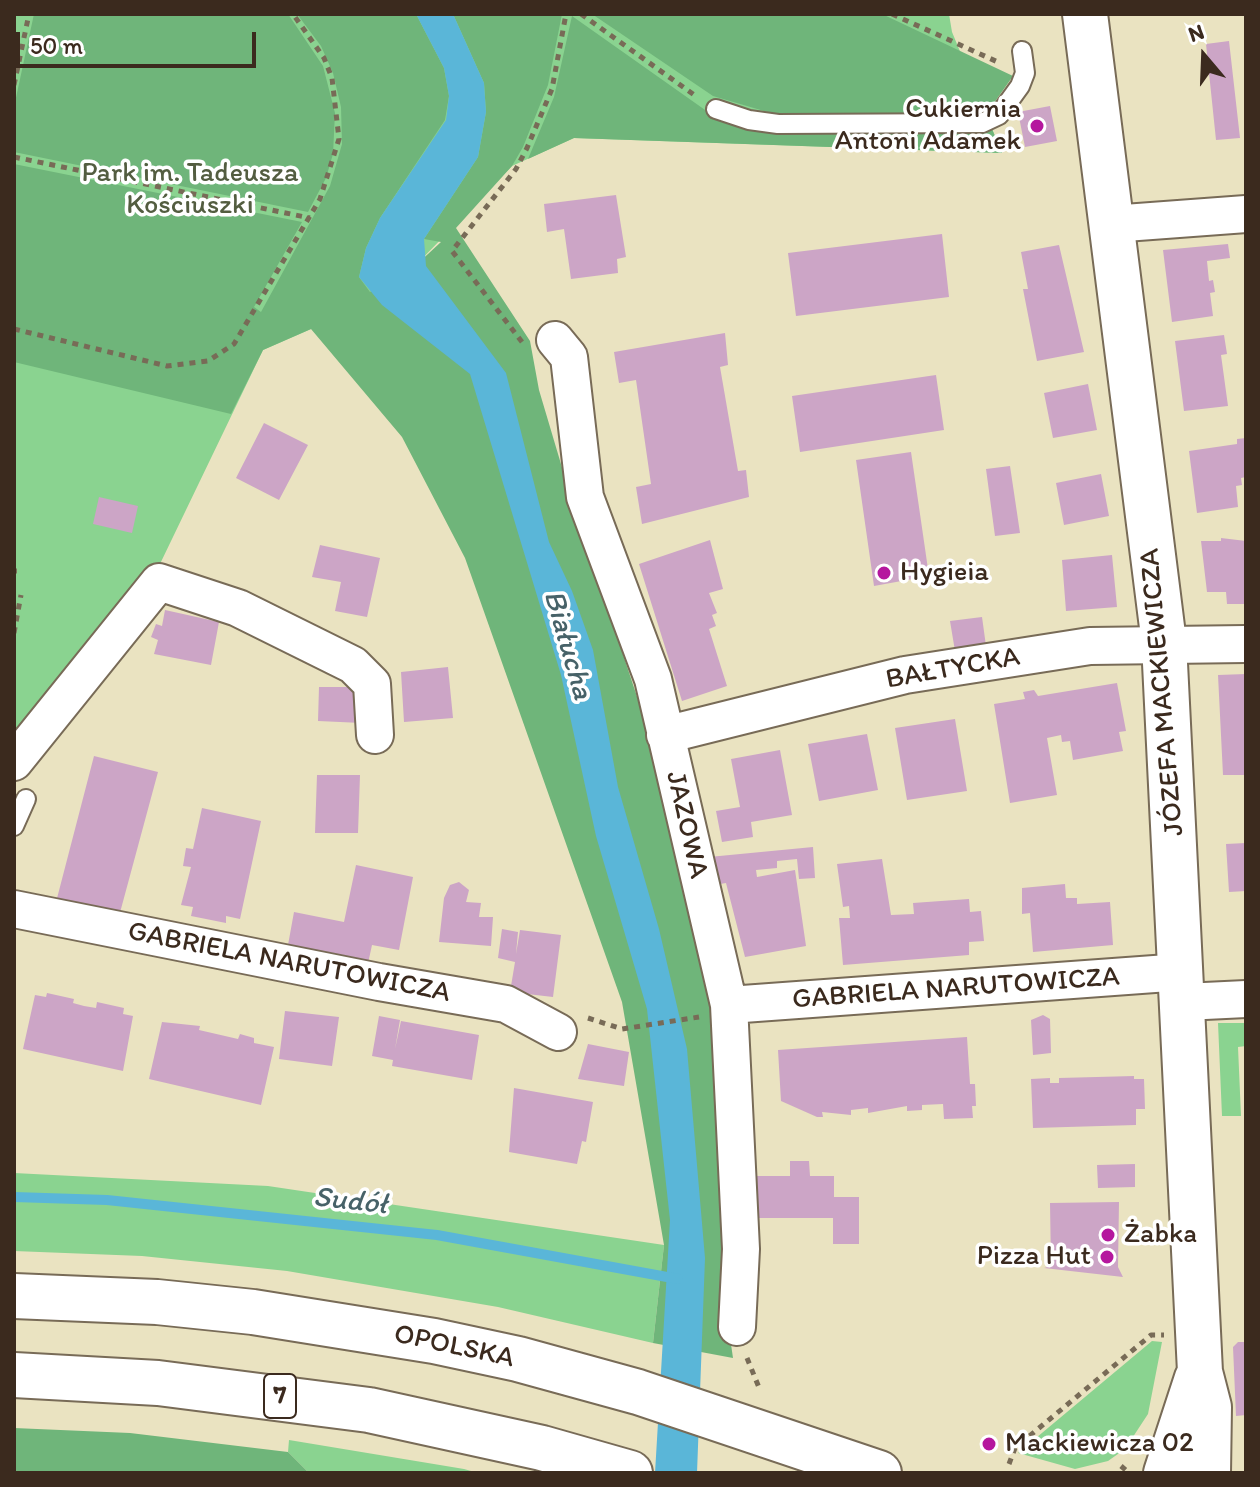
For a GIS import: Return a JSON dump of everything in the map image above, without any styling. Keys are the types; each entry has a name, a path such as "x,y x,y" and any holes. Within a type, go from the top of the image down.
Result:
{"street":[{"name":"JÓZEFA MACKIEWICZA","path":"1085,14 1164,643 1200,1372 1209,1407 1208,1473"},
{"path":"1111,224 1246,214"},
{"name":"JAZOWA","path":"541,345 569,357 585,497 653,679 665,735 715,1011 741,1249 740,1337"},
{"path":"14,762 159,582 238,608 353,665 372,684 375,735"},
{"name":"BAŁTYCKA","path":"665,735 905,675 1090,646 1246,644"},
{"name":"GABRIELA NARUTOWICZA","path":"14,909 379,982 506,1004 573,1025"},
{"name":"GABRIELA NARUTOWICZA","path":"715,1011 1183,987 1246,999"},
{"name":"OPOLSKA","path":"14,1296 157,1302 239,1311 349,1325 448,1344 638,1392 879,1473"},
{"name":"JÓZEFA MACKIEWICZA","path":"1146,1472 1200,1372"},
{"name":"7","path":"14,1375 158,1383 312,1401 455,1428 630,1473"}],"lane":[{"path":"716,109 749,120 778,124 982,123 999,115 1025,73 1022,51"},
{"path":"14,826 26,799"}],"path":[{"path":"14,85 29,14"},
{"path":"14,329 155,364 177,366 208,361 234,344 310,218 336,159 337,98 324,58 293,14"},
{"path":"541,345 452,251 516,169 527,148 552,89 566,14"},
{"path":"581,14 716,109"},
{"path":"892,14 1025,73"},
{"path":"14,157 310,218"},
{"path":"14,633 21,595"},
{"path":"573,1025 622,1029 715,1011"},
{"path":"1009,1464 1015,1448 1151,1335 1169,1335"},
{"path":"740,1337 760,1390"},
{"path":"1121,1466 1146,1472"}],"green space":[{"name":"Park im. Tadeusza Kościuszki","path":"14,14 949,14 952,32 1002,153 574,138 512,166 415,266 311,329 263,350 159,566 14,748"},
{"path":"34,14 288,14 323,66 335,113 333,154 326,178 308,212 14,152 14,107"},
{"path":"297,14 416,14 444,68 449,96 445,120 380,218 366,248 359,277 370,292 415,266 441,242 424,239 478,157 486,112 484,83 453,14 562,14 548,85 523,147 512,166 456,228 530,341 539,390 569,491 652,742 714,1023 725,1159 723,1289 733,1358 653,1343 664,1245 622,1002 465,558 402,437 311,329 263,350 231,414 14,362 14,164 302,222 254,307 261,312 330,186 342,144 341,107 333,73 321,46"},
{"path":"592,14 882,14 1013,76 994,103 965,116 781,116 713,96"},
{"path":"572,16 715,117 776,131 954,133 992,129 1002,153 574,138 528,159 554,97"},
{"path":"1218,1023 1246,1023 1246,1046 1238,1047 1241,1116 1222,1116"},
{"path":"14,1173 268,1186 664,1245 653,1343 498,1307 287,1271 142,1256 14,1251"},
{"path":"1152,1341 1162,1342 1148,1414 1125,1449 1108,1461 1075,1469 1018,1453"},
{"path":"14,1428 130,1433 288,1452 309,1473 14,1473"},
{"path":"289,1440 478,1473 309,1473 288,1452"}],"water":[{"name":"Białucha","path":"416,14 453,14 484,83 486,112 478,157 424,239 426,266 506,373 549,542 572,591 593,650 618,787 659,929 687,1049 705,1258 697,1473 655,1473 670,1220 647,1009 596,836 561,675 470,374 382,305 359,277 366,248 380,218 446,120 449,96 444,68"}],"building":[{"path":"1229,41 1240,138 1216,140 1206,44"},
{"name":"Cukiernia Antoni Adamek","path":"1050,106 1057,141 1025,147 1018,112"},
{"path":"616,195 626,257 617,259 618,273 571,279 564,229 547,232 544,204"},
{"path":"942,234 949,297 796,316 788,253"},
{"path":"1228,244 1230,258 1207,261 1209,281 1213,280 1215,292 1210,293 1213,316 1172,322 1163,250"},
{"path":"1059,245 1084,352 1037,361 1023,289 1028,289 1021,252"},
{"path":"725,333 728,365 720,367 738,471 746,470 749,497 642,524 636,487 651,484 636,380 619,383 614,352"},
{"path":"1224,335 1227,354 1221,355 1228,406 1184,411 1175,341"},
{"path":"936,375 944,430 800,452 792,396"},
{"path":"1088,384 1097,430 1053,438 1044,393"},
{"path":"264,423 308,445 279,500 236,478"},
{"path":"1246,438 1246,477 1241,478 1242,485 1236,486 1238,507 1197,513 1189,451 1237,444 1237,439"},
{"path":"911,452 929,576 874,586 856,460"},
{"path":"1010,466 1020,533 995,536 986,469"},
{"path":"1101,474 1109,516 1064,525 1056,483"},
{"path":"99,497 138,506 132,533 93,524"},
{"path":"1221,538 1246,541 1246,604 1227,604 1226,592 1207,592 1201,541 1221,541"},
{"path":"710,540 723,589 709,593 717,613 712,615 716,626 709,629 727,686 682,701 639,564"},
{"path":"320,545 380,558 367,617 335,611 341,582 312,577"},
{"path":"1112,555 1117,607 1066,611 1062,560"},
{"path":"165,610 219,622 211,665 154,654 158,640 151,637 156,624 162,626"},
{"path":"982,617 986,646 955,651 950,621"},
{"path":"448,667 453,718 404,722 401,672"},
{"path":"1246,674 1246,775 1223,775 1218,675"},
{"path":"1117,683 1126,731 1119,732 1123,751 1073,760 1070,741 1062,742 1061,735 1047,738 1057,795 1010,803 994,704 1025,699 1023,692 1034,690 1038,696"},
{"path":"319,687 360,687 362,723 318,721"},
{"path":"955,719 967,791 907,800 895,728"},
{"path":"867,734 878,790 819,801 808,744"},
{"path":"780,750 792,815 751,822 753,837 722,842 716,811 740,807 731,759"},
{"path":"94,756 158,772 118,920 55,906"},
{"path":"317,775 360,775 358,833 315,833"},
{"path":"202,808 261,821 240,919 226,916 226,923 191,916 193,907 181,905 191,867 183,866 186,848 193,849"},
{"path":"1246,843 1246,891 1229,892 1226,844"},
{"path":"813,847 815,878 799,879 797,859 777,861 777,868 756,870 757,877 795,870 806,946 745,957 726,883 714,885 709,857"},
{"path":"882,859 891,915 914,914 913,903 969,899 970,912 981,911 984,941 969,942 969,955 843,965 839,918 850,918 849,906 843,907 837,864"},
{"path":"356,865 413,877 399,950 372,945 367,968 286,956 294,912 344,922"},
{"path":"459,882 469,890 466,902 481,903 479,917 493,917 491,946 439,942 444,898 450,885"},
{"path":"1065,884 1066,898 1077,898 1077,904 1110,902 1113,945 1033,952 1030,913 1022,914 1022,888"},
{"path":"502,929 518,932 516,954 520,930 561,935 553,997 510,992 515,962 498,958"},
{"path":"47,993 74,999 73,1003 84,1006 96,1008 97,1002 124,1008 123,1014 133,1016 123,1071 23,1049 35,995 46,997"},
{"path":"285,1011 339,1017 332,1066 279,1059"},
{"path":"1043,1015 1050,1019 1051,1053 1033,1055 1031,1020"},
{"path":"379,1016 400,1020 395,1049 401,1021 479,1035 472,1080 392,1066 393,1060 372,1056"},
{"path":"162,1022 200,1026 199,1030 238,1039 240,1034 254,1038 254,1043 274,1047 261,1105 149,1079"},
{"path":"967,1037 970,1084 975,1084 973,1118 944,1119 943,1104 922,1105 922,1110 907,1111 907,1106 868,1113 868,1108 851,1110 851,1115 822,1112 823,1117 817,1117 781,1101 778,1050"},
{"path":"588,1044 629,1052 624,1086 578,1079"},
{"path":"1134,1076 1134,1079 1144,1079 1145,1109 1136,1109 1136,1125 1033,1128 1031,1079 1050,1078 1050,1083 1059,1083 1059,1078"},
{"path":"514,1088 593,1102 586,1142 582,1141 577,1164 509,1152"},
{"path":"790,1161 809,1161 810,1176 834,1176 834,1197 859,1197 859,1244 833,1244 833,1218 755,1218 755,1176 790,1176"},
{"path":"1135,1164 1135,1187 1098,1188 1097,1165"},
{"path":"1119,1202 1118,1267 1123,1277 1044,1268 1051,1266 1050,1203"},
{"path":"1238,1342 1246,1342 1246,1415 1236,1416 1233,1347"}],"waterway":[{"name":"Sudół","path":"14,1197 107,1200 437,1235 678,1279"}],"place":[{"name":"Cukiernia Antoni Adamek","path":"1037,126"},
{"name":"Hygieia","path":"884,573"},
{"name":"Żabka","path":"1108,1235"},
{"name":"Pizza Hut","path":"1107,1257"},
{"name":"Mackiewicza 02","path":"989,1444"}]}
